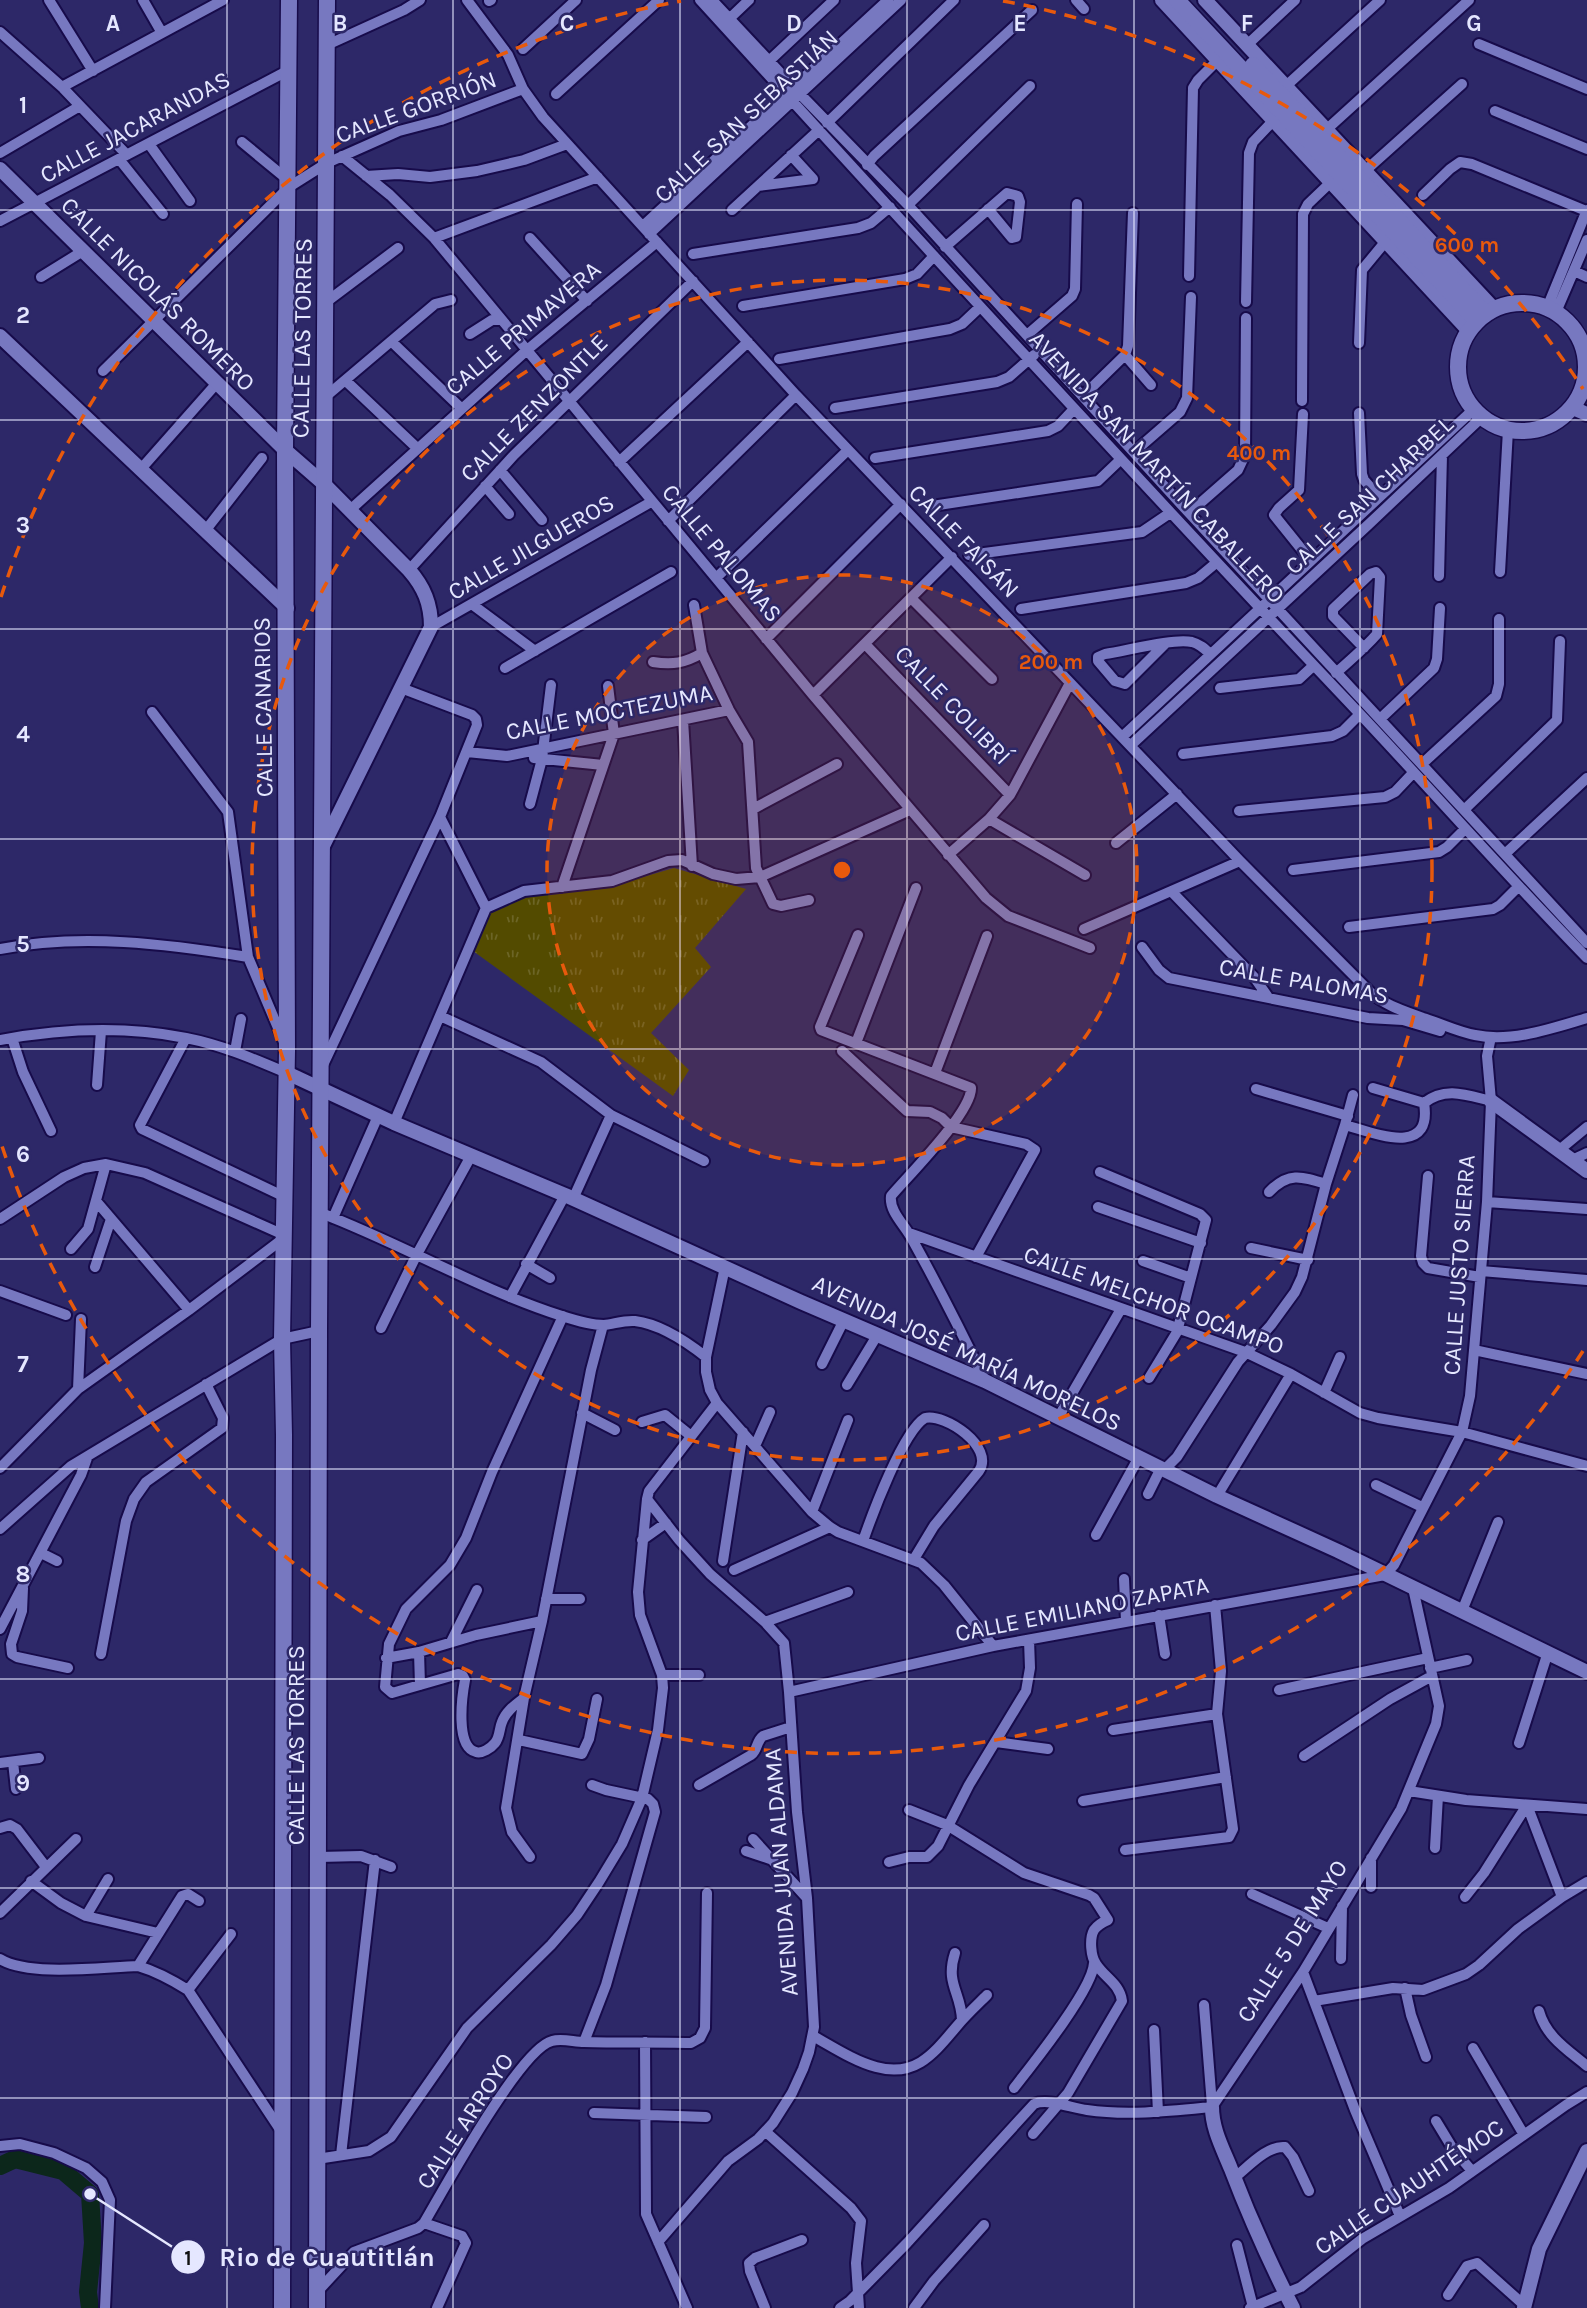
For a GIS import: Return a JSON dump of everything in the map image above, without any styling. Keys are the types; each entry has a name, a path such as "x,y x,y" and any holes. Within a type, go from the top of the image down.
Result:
{"main road":[{"name":"CALLE LAS TORRES","path":"287,608 285,450 289,0"},
{"name":"CALLE LAS TORRES","path":"322,848 325,303 334,159 327,0"},
{"path":"1177,0 1482,319"},
{"path":"1204,1 1482,319"},
{"path":"1520,303 1551,310 1574,329 1585,352 1584,393 1556,423 1532,431 1508,430 1494,425 1478,413 1463,391 1458,370 1461,349 1482,319 1520,303"},
{"name":"CALLE CANARIOS","path":"285,1197 287,608"},
{"path":"321,1089 322,848"},
{"name":"CALLE LAS TORRES","path":"317,2300 319,1331 327,1215 321,1089"},
{"name":"CALLE LAS TORRES","path":"282,2308 282,1339 285,1197"}],"street":[{"path":"49,0 93,71"},
{"path":"144,0 162,33"},
{"path":"62,87 223,0"},
{"path":"327,45 404,10 419,0"},
{"name":"CALLE FAISÁN","path":"467,0 508,55 523,89 543,117 796,395 1240,861 1382,1003 1473,1035 1491,1037"},
{"path":"523,49 576,0"},
{"path":"556,94 659,0"},
{"name":"AVENIDA SAN MARTÍN CABALLERO","path":"700,0 793,94 890,207 1120,460 1587,958"},
{"name":"AVENIDA SAN MARTÍN CABALLERO","path":"712,0 769,61 793,94"},
{"path":"729,19 749,0"},
{"path":"769,61 834,0"},
{"name":"CALLE SAN SEBASTIÁN","path":"650,234 888,0"},
{"name":"CALLE SAN SEBASTIÁN","path":"793,94 901,0"},
{"path":"732,210 823,127 954,0"},
{"path":"1076,0 1084,9"},
{"path":"1162,0 1386,241 1482,319"},
{"path":"1247,45 1295,0"},
{"path":"1286,86 1380,0"},
{"path":"1326,130 1469,0"},
{"path":"1204,1 1365,172 1482,319"},
{"path":"867,165 1032,10"},
{"path":"0,32 62,87 123,157 163,214"},
{"path":"1479,44 1587,89"},
{"path":"1189,276 1194,88 1198,80 1218,60"},
{"name":"CALLE JACARANDAS","path":"0,222 289,71"},
{"path":"1365,172 1461,84"},
{"path":"908,205 1030,86"},
{"name":"CALLE GORRIÓN","path":"103,371 288,183 398,131 441,120 523,89"},
{"path":"0,153 79,106"},
{"path":"1495,111 1587,149"},
{"path":"1246,302 1248,153 1253,142 1274,120"},
{"name":"AVENIDA SAN MARTÍN CABALLERO","path":"823,127 908,205 1587,943"},
{"path":"242,142 288,183"},
{"path":"149,144 190,201"},
{"path":"366,176 398,174 430,177 477,172 568,144"},
{"path":"758,186 813,179 791,155"},
{"name":"CALLE PALOMAS","path":"334,159 366,176 390,195 434,238 651,502 986,898 1008,916 1090,947"},
{"path":"1423,195 1460,162 1472,164 1587,211 1551,310"},
{"name":"CALLE NICOLÁS ROMERO","path":"0,169 285,450"},
{"path":"434,238 598,177"},
{"path":"1302,401 1303,214 1308,204 1331,181"},
{"path":"1027,335 1072,296 1075,289 1077,204"},
{"path":"693,254 858,228 871,223 890,207"},
{"path":"945,247 988,209"},
{"path":"1083,396 1125,355 1128,346 1133,214"},
{"name":"CALLE PRIMAVERA","path":"350,510 461,408 587,301 650,234"},
{"path":"530,238 587,301"},
{"path":"1551,310 1574,271 1587,240"},
{"path":"1359,343 1362,270 1386,241"},
{"path":"325,303 398,248"},
{"path":"41,277 83,251"},
{"path":"743,306 905,279 917,274 934,256"},
{"path":"1574,271 1587,277"},
{"name":"CALLE ZENZONTLE","path":"409,570 485,485 692,281"},
{"path":"1134,452 1185,405 1191,297"},
{"path":"324,398 435,304 452,300"},
{"path":"779,359 950,329 962,324 980,307"},
{"path":"1189,513 1238,470 1245,455 1246,318"},
{"path":"470,334 492,320 502,320"},
{"name":"CALLE CANARIOS","path":"0,336 287,608"},
{"path":"392,342 461,408"},
{"path":"619,462 748,342"},
{"path":"835,408 997,382 1009,377 1039,349"},
{"path":"1125,355 1151,386"},
{"path":"346,381 417,448"},
{"path":"140,470 217,383"},
{"path":"668,521 796,395"},
{"path":"875,458 1048,431 1058,426 1074,409"},
{"path":"1359,412 1362,474 1379,497"},
{"name":"CALLE SAN CHARBEL","path":"1131,745 1442,455 1478,413"},
{"name":"CALLE SAN CHARBEL","path":"1122,737 1379,497 1478,413"},
{"path":"1303,414 1299,490 1274,515 1311,561"},
{"path":"1500,572 1508,430"},
{"path":"285,450 324,484 409,570 427,596 431,612 431,627 322,848"},
{"path":"716,578 849,450"},
{"path":"1439,576 1442,455"},
{"path":"205,531 262,458"},
{"path":"932,506 1098,481 1120,460"},
{"path":"500,470 542,520"},
{"path":"485,485 509,514"},
{"name":"CALLE JILGUEROS","path":"431,627 651,502"},
{"path":"766,639 901,504"},
{"path":"969,555 1142,532 1170,513"},
{"path":"813,695 952,557"},
{"path":"1021,609 1186,583 1198,578 1216,563"},
{"path":"505,668 671,572"},
{"path":"1336,673 1364,648 1375,637 1380,577 1376,572 1370,574 1332,612 1364,648"},
{"path":"911,598 992,679"},
{"path":"473,605 535,651"},
{"path":"694,605 702,653 729,710"},
{"path":"1380,719 1434,668 1440,608"},
{"path":"1422,764 1496,696 1499,684 1499,618"},
{"path":"1165,644 1125,684 1115,681 1098,661 1098,657 1105,654 1165,644 1189,641 1210,654"},
{"path":"1465,809 1557,720 1560,641"},
{"name":"CALLE COLIBRÍ","path":"866,645 1010,795"},
{"path":"653,663 670,665 687,662 702,653"},
{"path":"1220,688 1299,679 1313,666"},
{"path":"948,855 989,819 1010,795 1070,684"},
{"path":"530,804 542,754 551,685"},
{"path":"562,887 614,734 608,685"},
{"name":"CALLE MOCTEZUMA","path":"321,1069 440,817 477,725 472,715 401,688"},
{"name":"CALLE MOCTEZUMA","path":"467,752 507,756 542,754 614,734 729,710 747,742 756,868 770,900 777,907 809,900"},
{"path":"152,712 228,812 248,957 287,1051"},
{"path":"1182,754 1332,736 1343,731 1360,714"},
{"path":"682,720 692,866"},
{"path":"542,754 603,765"},
{"path":"753,809 837,764"},
{"path":"1239,811 1385,797 1395,792 1413,773"},
{"path":"1506,853 1587,778"},
{"path":"1116,843 1177,794"},
{"path":"394,1123 486,908 524,891 612,881 668,861 682,860 713,874 736,879 760,877 910,810"},
{"path":"440,817 486,908"},
{"path":"989,819 1085,875"},
{"path":"1293,870 1439,852 1465,829"},
{"path":"1084,929 1240,861"},
{"path":"1349,927 1493,909 1518,887"},
{"path":"856,1043 915,888"},
{"path":"1172,892 1254,977 1268,997"},
{"path":"858,935 821,1030 971,1088 971,1096 951,1127 891,1196 891,1205 909,1233 985,1381"},
{"path":"936,1073 987,936"},
{"path":"0,949 92,941 171,944 248,957"},
{"name":"CALLE PALOMAS","path":"1142,947 1158,970 1169,978 1367,1018 1403,1020 1440,1031 1473,1035"},
{"path":"440,1016 541,1062 611,1115 704,1161"},
{"path":"1491,1037 1539,1030 1587,1018"},
{"path":"235,1051 241,1019"},
{"path":"0,1040 62,1032 124,1030 186,1038 235,1051 287,1073"},
{"path":"97,1085 101,1031"},
{"name":"CALLE JUSTO SIERRA","path":"1385,1575 1394,1565 1462,1432 1470,1396 1487,1202 1491,1101 1487,1056 1491,1037"},
{"path":"12,1038 23,1072 51,1131"},
{"path":"186,1038 140,1125 142,1129 285,1197"},
{"path":"842,1051 907,1111 930,1112 951,1127 1026,1144 1034,1150 976,1257"},
{"name":"AVENIDA JOSÉ MARÍA MORELOS","path":"287,1073 378,1116 569,1197 985,1381 1217,1496 1587,1672"},
{"path":"1373,1088 1424,1103 1448,1092 1491,1101 1587,1171"},
{"path":"1256,1089 1392,1137 1408,1138 1421,1130 1426,1114 1424,1103"},
{"path":"1148,1494 1163,1469 1177,1457 1245,1352 1271,1325 1295,1292 1308,1260 1326,1184 1353,1095"},
{"path":"510,1297 526,1264 569,1197 611,1115"},
{"path":"378,1116 327,1215 510,1297 563,1316 603,1325 633,1321 650,1325 706,1357"},
{"path":"1558,1151 1587,1127"},
{"path":"1572,1160 1587,1153"},
{"path":"381,1328 416,1256 471,1156"},
{"path":"71,1249 88,1229 107,1164"},
{"path":"0,1219 64,1177 84,1168 107,1164 145,1173 284,1236 189,1310 78,1389 0,1468"},
{"path":"1100,1172 1200,1214 1206,1220 1174,1339 1149,1378"},
{"path":"1269,1192 1277,1184 1292,1177 1306,1177 1326,1184"},
{"path":"1428,1177 1421,1256 1428,1268 1587,1280"},
{"path":"96,1201 189,1310"},
{"path":"1487,1202 1587,1209"},
{"path":"1098,1207 1201,1243"},
{"path":"95,1267 111,1219"},
{"name":"CALLE MELCHOR OCAMPO","path":"909,1233 1245,1352 1292,1374 1360,1412 1378,1418 1462,1432 1587,1466"},
{"path":"1251,1248 1308,1260"},
{"path":"1143,1261 1191,1278"},
{"path":"526,1264 550,1278"},
{"path":"725,1267 706,1357 707,1381 717,1403 812,1511 830,1527 914,1559 927,1567 993,1646"},
{"path":"0,1291 66,1315"},
{"path":"1059,1416 1121,1309"},
{"path":"524,1698 510,1709 493,1746 480,1753 474,1752 467,1745 461,1724 465,1680 463,1676 458,1674 392,1693 385,1686 386,1658 389,1644 406,1609 450,1565 466,1538 492,1472 563,1316"},
{"path":"78,1389 81,1320"},
{"path":"822,1364 844,1320"},
{"path":"530,1857 512,1832 507,1817 507,1800 524,1698 542,1621 591,1370 603,1325"},
{"path":"0,1530 71,1466 282,1339 319,1331"},
{"path":"847,1385 878,1334"},
{"path":"1474,1350 1587,1374"},
{"path":"1325,1393 1340,1357"},
{"path":"1217,1496 1292,1374"},
{"path":"101,1654 126,1521 134,1499 146,1482 222,1428 223,1418 206,1384"},
{"path":"317,2159 369,2151 391,2137 467,2028 564,1931 589,1898 622,1844 642,1798 659,1730 663,1688 662,1675 640,1615 638,1592 647,1499 649,1492 717,1403"},
{"path":"755,1446 771,1412"},
{"path":"582,1413 615,1430"},
{"path":"642,1422 665,1415 691,1436"},
{"path":"863,1541 884,1485 915,1426 925,1418 940,1418 971,1439 981,1451 983,1462 979,1471 934,1526 914,1559"},
{"path":"812,1511 848,1420"},
{"path":"723,1561 743,1432"},
{"path":"1096,1535 1139,1457"},
{"path":"0,1629 81,1475 87,1458"},
{"path":"1376,1485 1422,1507"},
{"name":"AVENIDA JUAN ALDAMA","path":"647,1499 710,1574 765,1622 783,1643 807,1898 813,2036 792,2093 766,2132 728,2161 658,2242"},
{"path":"1462,1611 1498,1522"},
{"path":"642,1540 666,1523"},
{"path":"734,1570 830,1527"},
{"path":"41,1553 57,1561"},
{"name":"CALLE EMILIANO ZAPATA","path":"789,1692 993,1646 1385,1575"},
{"path":"1124,1579 1126,1621"},
{"path":"23,1585 22,1611 11,1644 12,1654 68,1668"},
{"name":"CALLE 5 DE MAYO","path":"1212,2107 1303,1972 1409,1791 1438,1717 1439,1706 1413,1588"},
{"path":"451,1643 477,1590"},
{"path":"765,1622 848,1592"},
{"path":"546,1599 580,1599"},
{"path":"1125,1850 1229,1837 1233,1829 1217,1714 1221,1671 1215,1605"},
{"path":"1159,1615 1164,1654"},
{"path":"386,1658 542,1621"},
{"path":"888,1862 931,1855 938,1846 947,1825 1026,1691 1030,1668 1029,1640"},
{"path":"419,1652 420,1685"},
{"path":"1519,1742 1548,1652"},
{"path":"1279,1690 1467,1660"},
{"path":"1304,1756 1390,1699 1430,1667"},
{"path":"662,1675 699,1675"},
{"path":"519,1740 582,1754 589,1739 597,1699"},
{"path":"1113,1730 1217,1714"},
{"path":"699,1785 751,1755 763,1736 791,1727"},
{"path":"996,1742 1048,1749"},
{"path":"0,1763 39,1758"},
{"path":"13,1762 16,1789"},
{"path":"1083,1801 1226,1777"},
{"path":"584,2042 606,1985 654,1815 653,1804 648,1799 592,1785"},
{"path":"1409,1791 1587,1809"},
{"path":"1435,1848 1438,1796"},
{"path":"1527,1805 1562,1897"},
{"path":"1465,1897 1484,1873 1527,1805"},
{"path":"909,1810 947,1825 1024,1873 1094,1898 1108,1920 1094,1931 1091,1939 1093,1975 1045,2049 1014,2088"},
{"path":"0,1828 14,1826 47,1867"},
{"path":"0,1913 76,1839"},
{"path":"753,1839 807,1898"},
{"path":"746,1851 772,1860"},
{"path":"319,1857 360,1856 391,1867"},
{"path":"1371,1856 1371,1887"},
{"path":"341,2155 375,1860"},
{"path":"86,1916 108,1879"},
{"path":"32,1881 61,1903 86,1916 158,1933"},
{"path":"1314,2001 1393,1988 1423,1990 1466,1974 1506,1939 1562,1897 1587,1882"},
{"name":"CALLE ARROYO","path":"438,2308 466,2242 462,2236 424,2223 500,2096 520,2069 546,2043 558,2040 691,2043 704,2034 707,1893"},
{"path":"138,1966 182,1896 188,1894 199,1901"},
{"path":"1252,1894 1328,1928"},
{"path":"1341,1959 1342,1905"},
{"path":"188,1990 231,1934"},
{"path":"955,1954 950,1972 962,2020"},
{"path":"0,1959 6,1963 40,1969 138,1966 188,1990 282,2133"},
{"path":"1033,2134 1059,2105 1120,2006 1122,1997 1118,1989 1094,1963"},
{"path":"1303,1972 1400,2216"},
{"path":"1405,1988 1411,2015 1426,2056"},
{"path":"813,2036 875,2067 904,2069 918,2064 934,2052 987,1995"},
{"path":"1204,2005 1216,2130 1234,2178 1293,2308"},
{"path":"1539,2011 1551,2036 1587,2066"},
{"path":"1154,2030 1158,2112"},
{"path":"645,2042 645,2207 648,2222 682,2305"},
{"path":"1473,2048 1524,2135"},
{"name":"CALLE CUAUHTÉMOC","path":"1251,2308 1301,2287 1362,2239 1449,2188 1587,2092"},
{"path":"840,2308 907,2243 1034,2104 1042,2102 1104,2112 1158,2112 1212,2107"},
{"path":"594,2113 706,2117"},
{"path":"1436,2121 1453,2149 1472,2171"},
{"path":"766,2132 861,2221 856,2263 859,2308"},
{"path":"0,2146 20,2144 54,2153 86,2168 102,2182 110,2200 105,2308"},
{"path":"1234,2178 1267,2152 1279,2146 1285,2147 1309,2191"},
{"path":"1448,2295 1467,2266 1477,2263 1524,2307 1539,2249 1587,2151"},
{"path":"317,2300 332,2274 354,2252 418,2228 424,2223"},
{"path":"914,2308 984,2225"},
{"path":"765,2308 749,2263 755,2258 802,2240"},
{"path":"1237,2245 1251,2308"}],"green space":[{"path":"674,868 746,889 695,948 711,967 651,1033 689,1070 673,1096 473,951 491,911 518,898 609,887"}],"waterway":[{"path":"0,2166 15,2159 63,2171 90,2194 93,2243 88,2292 90,2308"}],"place":[{"name":"Rio de Cuautitlán","path":"90,2194"}]}
